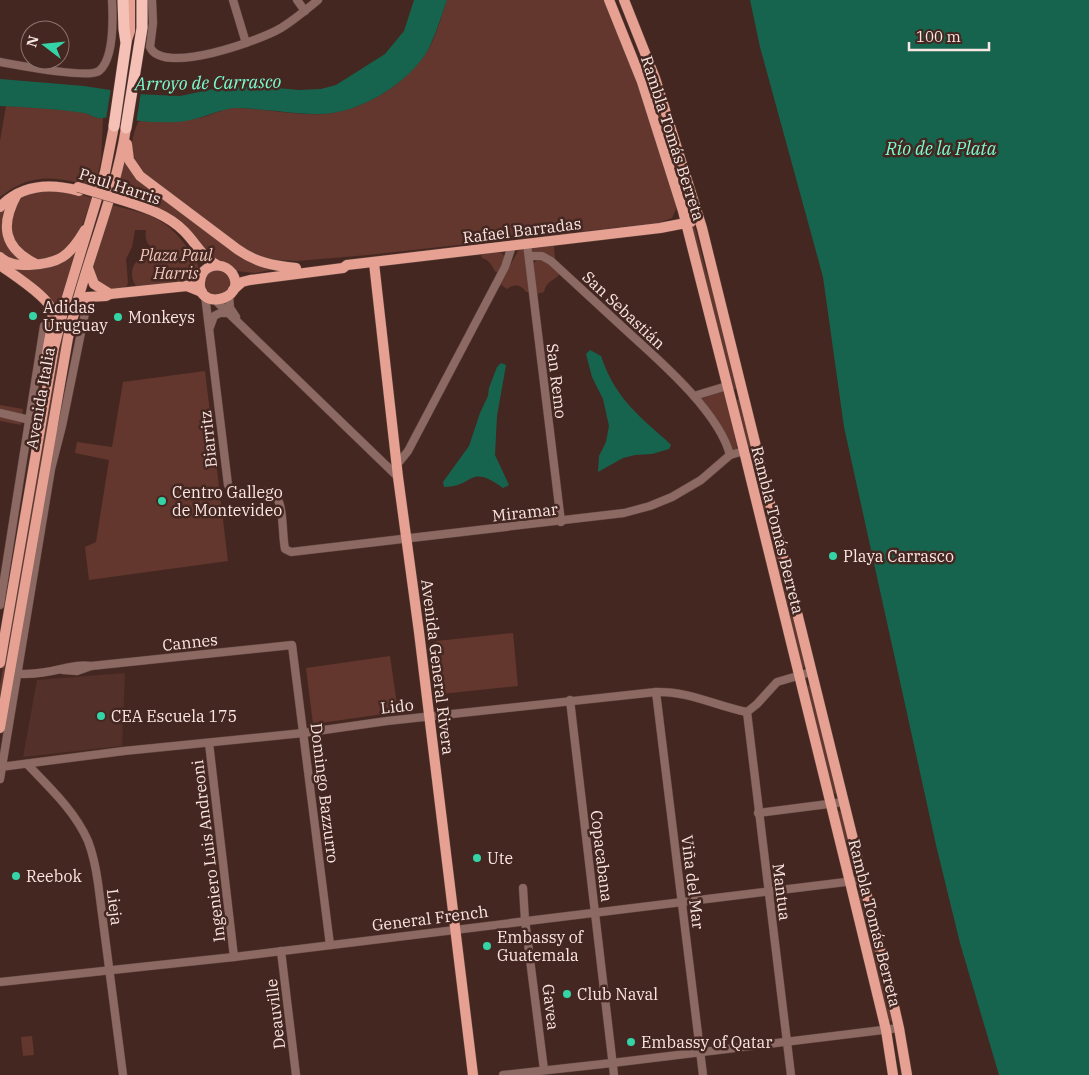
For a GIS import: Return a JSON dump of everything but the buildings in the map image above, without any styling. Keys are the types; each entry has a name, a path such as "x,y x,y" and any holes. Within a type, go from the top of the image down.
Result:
{"highway":[{"name":"Avenida Italia","path":"114,126 126,43 123,0"},
{"name":"Avenida Italia","path":"126,128 142,28 142,0"}],"main road":[{"path":"126,43 130,31 130,0"},
{"name":"Rambla Tomás Berreta","path":"609,0 642,82 681,204 850,882 886,1030 893,1075"},
{"name":"Rambla Tomás Berreta","path":"624,0 655,78 699,219 899,1028 907,1075"},
{"path":"622,32 634,26"},
{"path":"642,82 655,78"},
{"name":"Avenida Italia","path":"0,663 49,375 63,314 105,172 114,126"},
{"path":"126,128 128,155 134,169 140,176 246,255 262,263 296,268"},
{"name":"Avenida Italia","path":"0,728 14,674 52,445 65,350 75,306 116,177 126,128"},
{"name":"Paul Harris","path":"0,202 17,190 31,184 53,182 156,211 174,223 206,257 217,265"},
{"name":"Paul Harris","path":"0,207 16,194 32,187 59,186 79,189"},
{"path":"16,194 4,222 6,234 15,252 37,264"},
{"name":"Paul Harris","path":"124,202 154,214 172,226 187,241 201,262 202,275"},
{"path":"660,228 676,220 681,204"},
{"name":"Rafael Barradas","path":"207,296 225,298 246,280 343,268 348,265 660,228 686,224 699,219"},
{"path":"0,257 6,262 16,265 55,262 64,257 74,247 91,224"},
{"path":"686,224 696,227 707,268 716,285"},
{"path":"660,228 680,233 691,245"},
{"name":"Avenida General Rivera","path":"374,262 398,478 473,1075"},
{"name":"Rafael Barradas","path":"217,265 238,273 250,275 343,263 348,265"},
{"path":"0,265 45,298 51,306 52,320 45,366 49,375"},
{"path":"75,306 84,298 91,296 106,296 187,286 198,280 209,267 217,265"},
{"path":"88,267 94,284 91,296"},
{"path":"229,270 234,281 231,292"},
{"path":"202,275 200,284 207,296"},
{"path":"94,284 110,294"},
{"path":"187,286 207,296"},
{"path":"728,391 743,393"}],"street":[{"path":"0,62 90,74 99,71 109,54 112,0"},
{"path":"152,0 153,23 150,42 152,50 177,58 206,55 246,42 280,28 318,0"},
{"path":"233,0 246,42"},
{"path":"297,0 305,10"},
{"name":"San Remo","path":"527,244 561,522"},
{"path":"397,462 408,451 505,267 512,246"},
{"name":"San Sebastián","path":"529,256 542,256 551,261 661,363 694,396 722,436 730,455"},
{"path":"231,292 230,308 238,321"},
{"name":"Avenida Italia","path":"52,445 62,426 91,296"},
{"path":"207,296 238,321 398,478"},
{"name":"Biarritz","path":"207,296 228,485 232,492 238,495 266,492 278,499 285,548 293,553"},
{"path":"210,334 214,316 220,313 228,313"},
{"name":"Avenida Italia","path":"0,605 4,554 30,420 44,326"},
{"path":"694,396 728,391"},
{"path":"0,413 30,420"},
{"name":"Miramar","path":"293,553 624,513 664,501 701,480 730,455 744,452"},
{"name":"Cannes","path":"14,674 61,669 77,672 91,666 292,645"},
{"name":"Domingo Bazzurro","path":"292,645 330,945"},
{"path":"747,712 757,704 773,685 781,680 812,672"},
{"name":"Avenida Italia","path":"0,779 14,674"},
{"name":"Lido","path":"1,767 124,751 303,733 387,721 656,692 680,693 699,697 747,712"},
{"name":"Viña del Mar","path":"656,692 703,1075"},
{"name":"Copacabana","path":"570,700 614,1075"},
{"name":"Mantua","path":"747,712 791,1075"},
{"name":"Ingeniero Luis Andreoni","path":"209,743 234,957"},
{"name":"Lieja","path":"27,764 67,807 88,840 98,883 122,1075"},
{"path":"758,813 844,802"},
{"name":"General French","path":"0,982 234,957 862,880"},
{"name":"Gavea","path":"524,888 525,920 544,1070"},
{"name":"Deauville","path":"281,951 296,1075"},
{"path":"503,1075 899,1028"}],"shaded area":[{"path":"125,673 122,746 23,757 37,680"}],"green space":[{"path":"447,0 604,0 639,87 676,202 676,209 672,218 658,223 368,255 297,261 265,259 248,252 144,174 136,161 132,143 138,122 188,120 233,108 301,114 324,114 354,108 383,94 408,74 428,50"},
{"path":"649,87 653,87 692,211 690,216"},
{"path":"6,106 65,110 103,118 101,160 95,187 46,178 23,183 0,197 0,141"},
{"path":"124,154 134,174 275,269 255,273 236,271 214,260 192,238 118,194"},
{"path":"42,188 76,193 92,198 79,234 68,249 49,260 31,259 7,232 18,198"},
{"path":"104,202 80,281 0,712 0,685 57,359 74,293"},
{"name":"Plaza Paul Harris","path":"112,205 147,215 173,230 196,260 198,266 197,276 190,281 136,286 132,278 132,270 135,263 142,258 155,262 159,252 148,244 146,230 135,230 132,247 126,259 127,286 111,291 100,287 93,268"},
{"path":"6,206 4,231 13,250 25,262 22,263 0,255 0,210"},
{"path":"693,227 695,228 706,271 714,292 736,389 732,389"},
{"path":"554,245 555,260 532,252 532,248"},
{"path":"79,246 51,343 55,314 3,264 32,267"},
{"path":"521,249 525,251 530,292 526,292 518,286 512,286 507,289 500,284 518,251"},
{"path":"502,253 505,257 499,274 489,262 482,258 481,254"},
{"path":"538,259 545,260 560,274 548,283 544,292 537,294 533,266"},
{"path":"217,270 226,274 230,283 226,292 217,296 208,292 204,283 208,274"},
{"name":"Centro Gallego de Montevideo","path":"205,371 228,561 89,580 85,547 96,542 109,460 75,453 77,442 112,447 123,382"},
{"path":"722,391 724,392 737,446 736,450 733,450 701,399"},
{"path":"738,399 741,400 806,666 803,668 736,401"},
{"path":"0,405 23,409 21,425 0,421"},
{"path":"513,633 518,686 441,694 436,641"},
{"path":"390,656 398,712 313,724 306,668"},
{"path":"811,685 837,792 835,794 832,793 806,686"},
{"path":"838,811 842,812 857,870 854,873 852,872"},
{"path":"861,890 893,1019 890,1022 887,1020 857,893"},
{"path":"32,1036 34,1055 23,1056 21,1037"}],"water":[{"path":"414,0 447,0 428,50 420,62 396,85 351,109 320,114 233,108 184,121 160,122 109,117 99,118 86,113 42,108 0,106 0,79 84,86 136,94 180,96 213,89 255,86 299,90 321,89 336,85 385,54 404,31"},
{"name":"Río de la Plata","path":"750,0 1089,0 1089,1075 999,1075 960,943 936,845 844,427 823,277 760,47"},
{"path":"590,350 601,356 606,370 619,393 635,412 671,445 669,449 652,454 623,458 598,472 599,456 606,442 609,426 603,399 592,377 586,354"},
{"path":"501,363 506,365 497,416 495,455 509,485 503,488 483,477 477,477 461,484 444,487 443,482 469,446 497,367"}],"pier":[{"path":"111,88 141,91 136,124 106,119"}],"place":[{"name":"Adidas Uruguay","path":"33,316"},
{"name":"Monkeys","path":"118,317"},
{"name":"Centro Gallego de Montevideo","path":"162,501"},
{"name":"Playa Carrasco","path":"833,556"},
{"name":"CEA Escuela 175","path":"101,716"},
{"name":"Ute","path":"477,858"},
{"name":"Reebok","path":"16,876"},
{"name":"Embassy of Guatemala","path":"487,946"},
{"name":"Club Naval","path":"567,994"},
{"name":"Embassy of Qatar","path":"631,1042"}],"water label":[{"name":"Arroyo de Carrasco","path":"208,83"}]}
